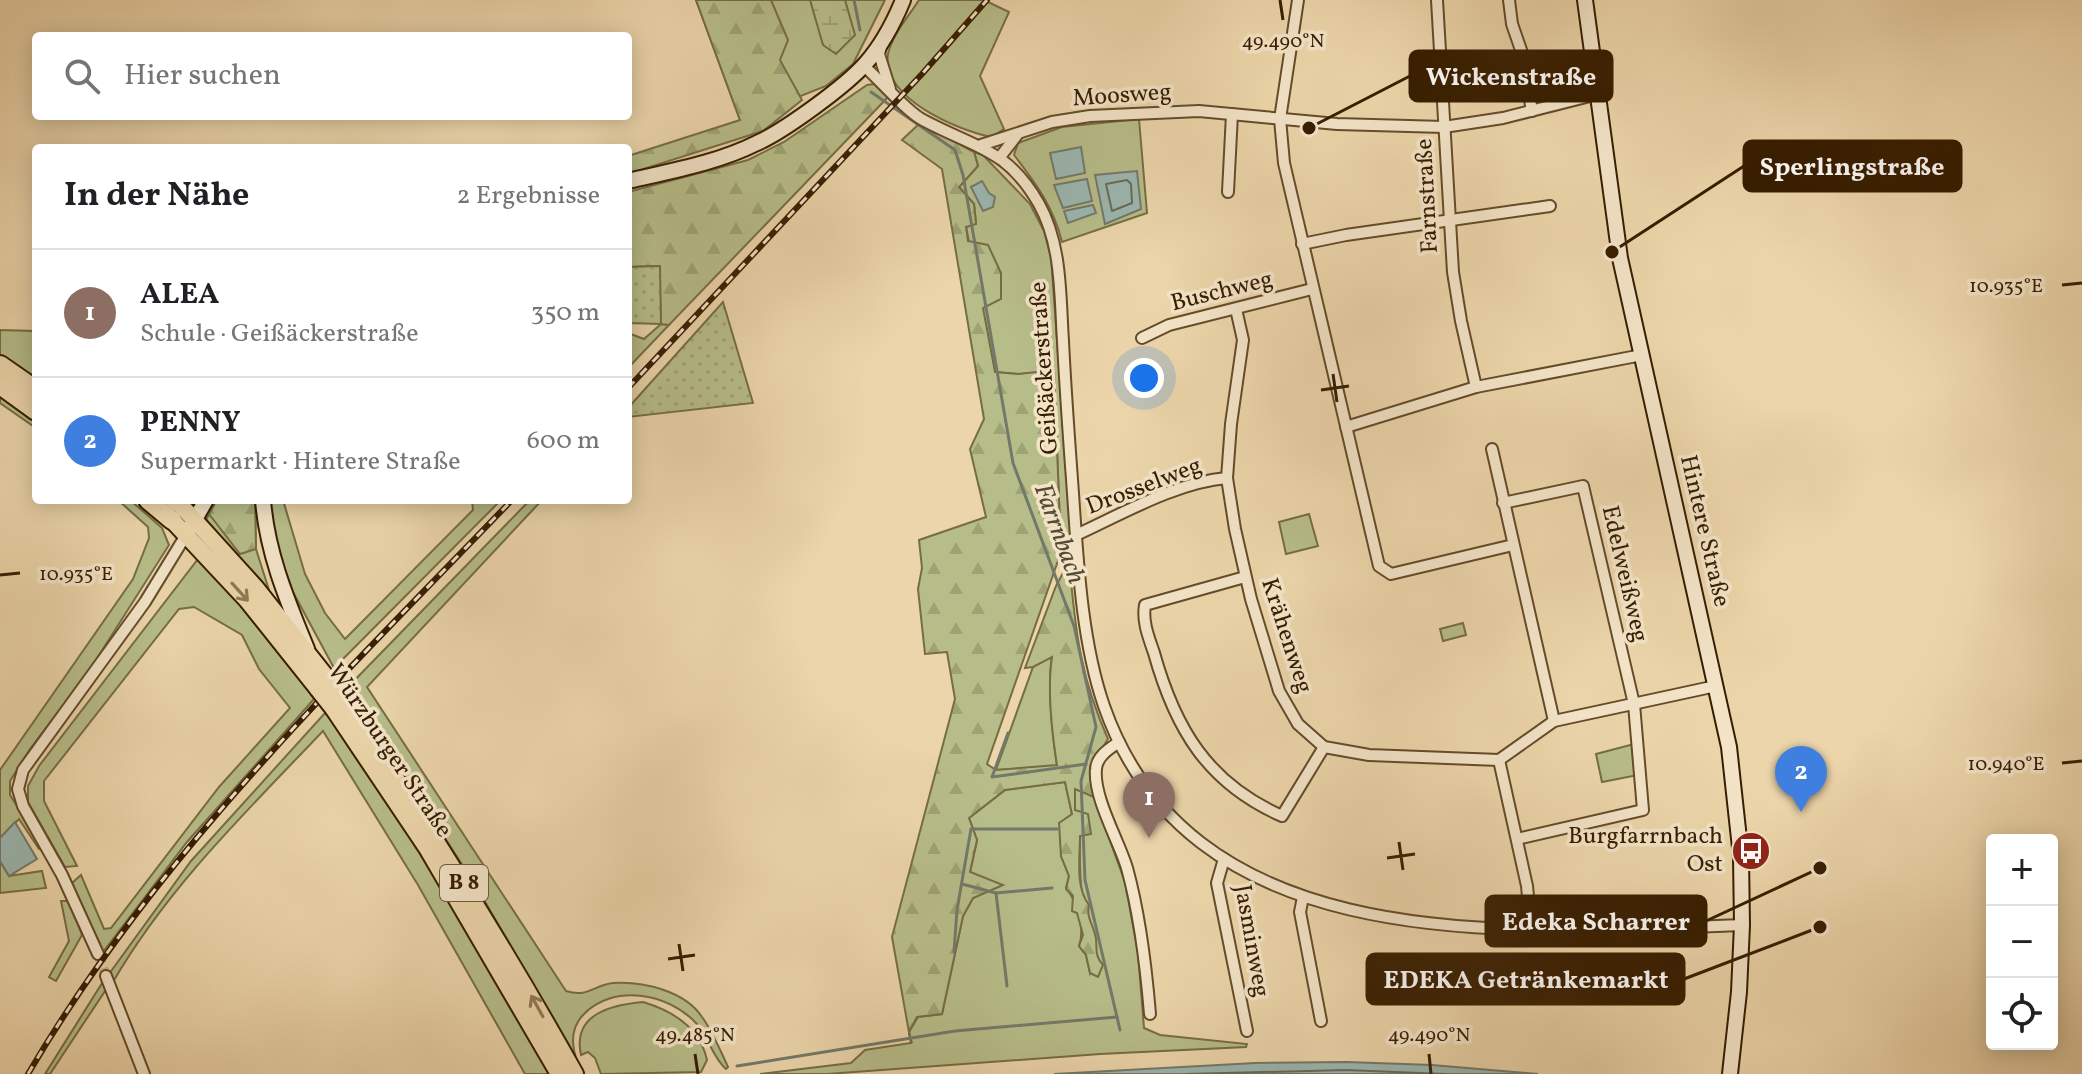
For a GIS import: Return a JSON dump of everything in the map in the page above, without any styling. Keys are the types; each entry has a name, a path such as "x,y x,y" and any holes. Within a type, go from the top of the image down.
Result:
{"highway":[{"path":"0,365 32,387"},
{"path":"0,385 32,408"}],"main road":[{"name":"Würzburger Straße","path":"175,508 247,600 323,683 446,854 575,1074"},
{"name":"Würzburger Straße","path":"190,528 255,587 311,656 323,683"},
{"name":"Würzburger Straße","path":"338,703 559,1074"}],"street":[{"path":"632,180 739,151 759,143 804,114 864,66 903,0"},
{"path":"1298,0 1280,119 1284,163 1379,566 1391,574 1513,545"},
{"name":"Farnstraße","path":"1437,0 1450,221 1459,308 1476,387"},
{"path":"1509,0 1532,111"},
{"name":"Hintere Straße","path":"1585,0 1620,258 1729,747 1741,857 1742,925 1731,1070"},
{"name":"Geißäckerstraße","path":"882,39 879,54 891,91"},
{"name":"Geißäckerstraße","path":"864,66 920,119 981,145 1000,157 1016,171 1040,206 1055,249 1076,535 1090,651 1102,702 1119,742 1136,773 1171,816 1198,841 1224,859 1279,888 1363,914 1408,921 1531,928 1629,930 1742,925"},
{"name":"Moosweg","path":"981,145 1052,122 1090,116 1199,111 1377,126 1444,127 1532,111 1598,94"},
{"path":"1228,192 1232,114"},
{"path":"1000,157 1017,135"},
{"path":"1302,244 1550,206"},
{"name":"Buschweg","path":"1142,338 1169,325 1312,289"},
{"name":"Krähenweg","path":"1236,309 1243,340 1227,478 1245,577 1271,669 1283,699 1298,724 1324,747"},
{"path":"1346,427 1476,387 1642,355"},
{"path":"1492,449 1554,721"},
{"name":"Drosselweg","path":"1076,535 1177,490 1227,478"},
{"name":"Edelweißweg","path":"1503,503 1583,486 1634,704"},
{"path":"98,954 62,875 23,806 18,789 23,770 137,615 204,504"},
{"path":"263,504 271,555 311,656"},
{"path":"1245,577 1145,605 1144,619 1165,694 1199,754 1227,782 1264,809 1282,816 1324,747 1369,755 1499,760 1554,721 1716,686"},
{"path":"1517,839 1643,810 1634,704"},
{"path":"1119,742 1101,755 1096,768 1104,810 1131,886 1150,1014"},
{"path":"1499,760 1527,886 1531,928"},
{"name":"Jasminweg","path":"1224,859 1217,883 1247,1031"},
{"path":"1303,897 1300,912 1321,1021"},
{"path":"106,976 144,1074"}],"green space":[{"path":"696,0 885,0 853,64 826,86 740,120"},
{"path":"696,0 771,0 788,40 780,60 802,100 763,131 632,173 632,155 740,120"},
{"path":"810,0 845,0 855,35 836,54 823,45"},
{"path":"919,0 984,0 1009,12 980,76 1004,129 991,137 942,119 909,98 896,85 889,70 888,54 897,33"},
{"path":"874,84 889,96 669,325 661,324 659,266 632,267 632,191 748,160 784,142 867,85"},
{"path":"1139,119 1147,213 1062,242 1049,207 1014,155 1018,143 1062,127"},
{"path":"920,123 974,152 978,166 959,187 974,204 976,224 966,227 968,241 988,245 1001,273 1001,299 983,308 995,372 1019,374 1054,370 1061,552 987,764 996,770 1057,765 1050,697 1052,657 1025,668 1064,571 1070,571 1081,656 1108,739 1090,767 1094,797 1075,789 1075,810 1088,814 1091,834 1080,836 1079,872 1089,905 1098,956 1103,965 1098,977 1090,973 1086,955 1079,946 1083,935 1077,913 1072,911 1073,896 1066,889 1069,876 1061,856 1059,823 1072,814 1065,782 1005,790 969,818 977,840 970,872 1003,885 973,898 963,916 942,1014 917,1017 909,1032 912,1043 910,1038 892,937 955,699 947,652 925,654 918,589 922,568 919,540 986,517 970,449 984,419 942,169 902,140"},
{"path":"974,152 983,155 1030,204 1044,231 1051,257 1071,534 1061,552 1054,371 1019,374 995,372 966,227 976,223 974,204 959,187 978,166"},
{"path":"660,266 661,324 632,323 632,267"},
{"path":"723,302 753,403 632,417 632,404"},
{"path":"661,324 669,325 632,364 632,334 644,339"},
{"path":"0,330 32,331 32,379 0,356"},
{"path":"0,395 32,418 32,425 0,403"},
{"path":"122,504 135,504 162,528 169,545 89,671 30,749 10,781 10,795 43,847 39,849 19,819 0,838 0,770 133,579 149,538 148,527"},
{"path":"215,504 255,504 256,549 269,590 208,525 206,520"},
{"path":"215,504 255,504 256,549 240,554 209,514"},
{"path":"271,504 284,504 305,574 325,613 345,639 473,510 472,504 497,504 334,668 293,592 276,544"},
{"path":"526,504 538,504 367,687 566,991 580,993 606,984 625,983 650,986 674,994 695,1008 702,1017 728,1067 726,1069 700,1028 684,1013 656,999 625,996 595,1005 578,1022 573,1043 582,1073 479,891 348,687"},
{"path":"1309,514 1318,546 1286,554 1279,522"},
{"path":"198,559 222,580 304,681 314,699 187,842 103,952 72,883 81,875 104,929 111,928 219,787 290,708 259,669 242,635 194,607 179,609 44,781 44,801 77,866 65,867 28,802 28,786 39,766"},
{"path":"1463,623 1466,635 1443,641 1440,629"},
{"path":"1052,656 1050,696 1057,766 996,770 1033,667"},
{"path":"325,713 337,726 448,897 551,1074 525,1074 418,885 323,731 184,882 158,914 113,982 109,974 191,861"},
{"path":"1634,744 1638,775 1602,782 1596,754"},
{"path":"1065,782 1072,814 1061,856 1069,876 1066,888 1079,916 1079,946 1086,955 1090,973 1095,940 1080,879 1080,835 1090,834 1075,810 1075,788 1094,797 1125,882 1138,953 1144,1028 1160,1035 1247,1044 1246,1047 1100,1054 827,1074 760,1074 851,1063 865,1050 911,1043 909,1032 918,1017 942,1014 963,916 973,898 1001,885 970,872 977,840 969,818 1005,790"},
{"path":"0,861 9,876 42,871 46,888 0,893"},
{"path":"61,901 69,901 82,935 56,981 49,977 69,941"},
{"path":"104,980 107,988 50,1074 45,1074"},
{"path":"643,1002 665,1010 692,1030 707,1060 701,1072 601,1074 595,1058 588,1052 581,1055 582,1030 588,1021 607,1009"}],"water":[{"path":"1081,147 1085,173 1056,179 1050,153"},
{"path":"1137,171 1141,209 1105,224 1095,175"},
{"path":"1087,179 1092,201 1063,208 1054,185"},
{"path":"982,181 995,197 993,207 983,211 971,187"},
{"path":"1093,205 1096,213 1068,223 1064,211"},
{"path":"15,822 37,859 9,876 0,861 0,838"},
{"path":"1347,1062 1538,1074 1054,1074 1255,1063"}],"waterway":[{"name":"Farrnbach","path":"854,0 860,30"},
{"name":"Farrnbach","path":"871,92 955,150 963,175 1013,463 1074,626 1096,727 1081,781 1085,880 1120,1030"},
{"path":"1008,733 992,777 1086,764"},
{"path":"954,952 957,910 971,829 1057,829"},
{"path":"962,884 996,893 1052,888"},
{"path":"996,893 1007,986"},
{"path":"737,1066 955,1031 1117,1017"}],"tunnel":[{"path":"98,954 106,976"}],"railway":[{"path":"632,384 922,74 987,0"},
{"path":"28,1074 78,994 191,844 316,704 508,504"}],"place":[{"name":"Wickenstraße","path":"1309,128"},
{"name":"Sperlingstraße","path":"1612,252"},
{"name":"PENNY","path":"1801,812"},
{"name":"ALEA","path":"1149,838"},
{"name":"Burgfarrnbach Ost","path":"1751,851"},
{"name":"Edeka Scharrer","path":"1820,868"},
{"name":"EDEKA Getränkemarkt","path":"1820,927"}]}
